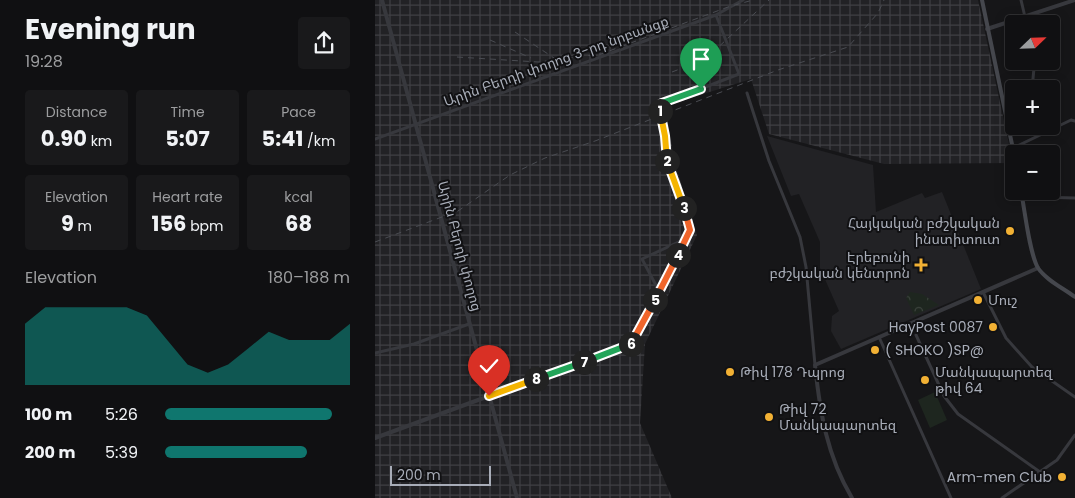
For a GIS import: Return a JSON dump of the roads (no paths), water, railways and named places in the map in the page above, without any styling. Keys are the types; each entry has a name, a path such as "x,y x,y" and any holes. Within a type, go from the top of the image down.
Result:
{"main road":[{"path":"982,0 1012,145"},
{"path":"1023,200 1038,268 1047,277 1075,297"}],"street":[{"name":"Արին Բերդի փողոց","path":"382,0 517,498"},
{"name":"Արին Բերդի փողոց 3-րդ նրբանցք","path":"375,139 716,15 743,0"},
{"path":"1021,0 1025,15"},
{"path":"1031,15 1075,0"},
{"path":"375,438 631,344 673,268 689,226 667,161 665,136 659,105 739,74 716,15"},
{"path":"987,29 1005,24"},
{"path":"747,93 769,161 800,237 806,268 819,407 833,462 852,498"},
{"path":"1060,125 1071,120 1075,121"},
{"path":"1019,145 1038,135"},
{"path":"1060,198 1075,198"},
{"path":"659,291 643,260 685,239"},
{"path":"815,365 1038,268"},
{"path":"983,292 1006,338 1032,367 1075,397"},
{"path":"375,353 414,344 469,324"},
{"path":"916,335 944,396 958,414 1040,472"},
{"path":"879,337 951,498"},
{"path":"1002,498 1057,460 1073,441 1075,435"}],"railway":[{"path":"457,57 538,62 601,54 728,7 753,0"},
{"path":"672,72 698,62 712,53 769,0"},
{"path":"375,242 458,211 510,175 545,158 595,141 778,70 848,47 878,13 884,0"},
{"path":"515,32 557,60"},
{"path":"490,40 531,58"}],"place":[{"name":"Հայկական բժշկական ինստիտուտ","path":"1010,231"},
{"name":"Էրեբունի բժշկական կենտրոն","path":"921,265"},
{"name":"Մուշ","path":"978,300"},
{"name":"HayPost 0087","path":"993,327"},
{"name":"( SHOKO )SP@","path":"875,350"},
{"name":"Թիվ 178 Դպրոց","path":"730,372"},
{"name":"Մանկապարտեզ թիվ 64","path":"925,380"},
{"name":"Թիվ 72 Մանկապարտեզ","path":"769,417"},
{"name":"Arm-men Club","path":"1062,477"}]}
